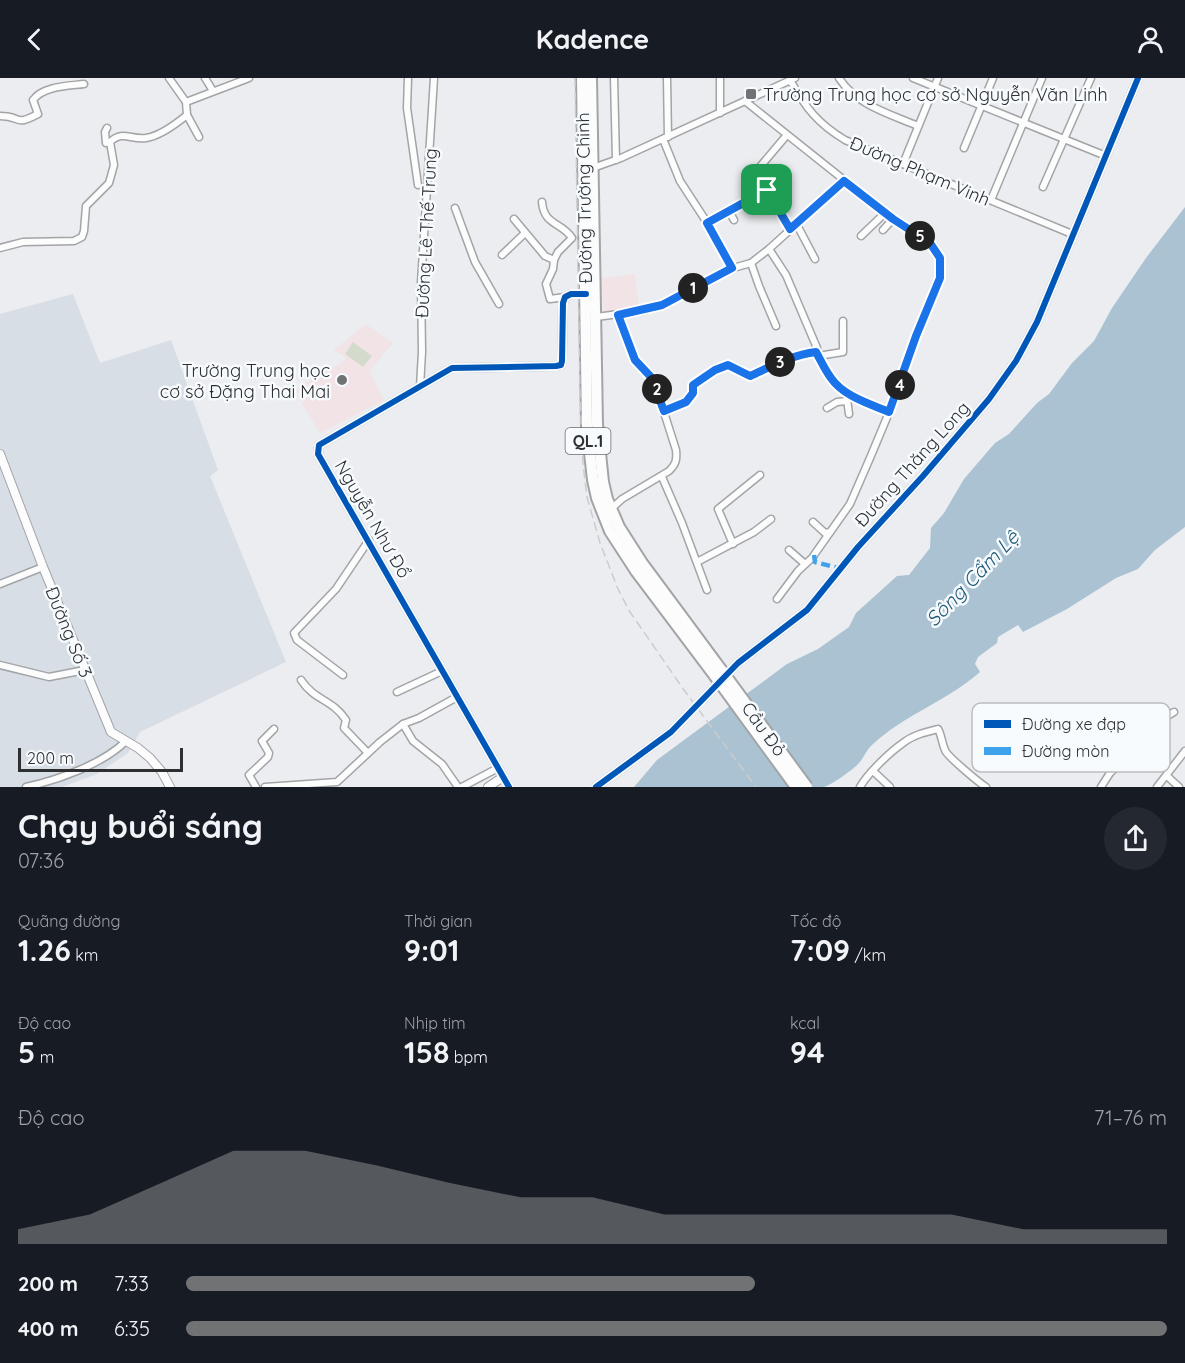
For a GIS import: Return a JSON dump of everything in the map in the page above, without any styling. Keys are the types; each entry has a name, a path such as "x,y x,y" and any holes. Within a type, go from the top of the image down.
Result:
{"highway":[{"name":"Đường Trường Chinh","path":"582,78 596,317 597,443 603,482 619,527 718,673"},
{"name":"Đường Trường Chinh","path":"591,78 586,294 587,426 597,498 610,531 625,555 718,673"},
{"name":"Cầu Đỏ","path":"718,673 796,787"},
{"name":"Cầu Đỏ","path":"718,673 807,787"}],"street":[{"path":"169,78 186,102 187,115 200,137"},
{"path":"205,78 213,91"},
{"path":"186,102 249,78"},
{"path":"408,78 406,108 417,185"},
{"name":"Đường Lê Thế Trung","path":"420,387 421,283 434,78"},
{"path":"614,78 616,160"},
{"path":"667,78 665,138 680,181 732,268"},
{"path":"720,78 720,113"},
{"path":"839,78 845,88 863,102 918,126"},
{"path":"913,78 1106,156"},
{"path":"903,164 938,78"},
{"path":"964,148 993,78"},
{"path":"991,200 1042,78"},
{"path":"1043,188 1091,78"},
{"name":"Đường Thăng Long","path":"596,787 671,732 738,663 802,615 858,547 964,430 989,399 1024,347 1037,322 1138,78"},
{"path":"589,169 616,160 793,79"},
{"name":"Đường Phạm Vinh","path":"793,79 810,112 824,126 857,146 1072,234"},
{"path":"0,116 9,116 24,122 38,114 33,100 39,94 54,88 84,84"},
{"path":"745,101 885,213 935,248 940,258 941,271 889,412 850,504 814,556 777,599"},
{"path":"0,248 23,242 74,241 82,237 86,206 109,183 114,165 110,142 120,136 146,138 165,130 187,115"},
{"path":"106,143 107,128"},
{"path":"786,135 759,168 760,177 790,229"},
{"path":"596,317 618,315 662,305 732,268 751,263 844,181"},
{"path":"707,223 767,190"},
{"path":"542,202 543,211 553,225 570,234 572,238 569,243 562,246 554,260 553,269 546,284 548,294 552,299 571,294 586,294"},
{"path":"455,208 475,262 499,304"},
{"path":"729,211 734,220"},
{"path":"861,236 885,213"},
{"path":"514,219 545,256 554,260"},
{"path":"883,231 893,219"},
{"path":"796,223 815,259"},
{"path":"502,255 525,233"},
{"path":"769,249 791,286 817,348 817,354 831,378 848,397 889,412"},
{"path":"751,263 776,326"},
{"name":"Nguyễn Như Đổ","path":"509,787 318,454 319,446 452,368 556,366 561,364 562,315 566,297"},
{"path":"611,509 622,499 662,477 675,465 677,458 664,411 651,377 635,360 618,315"},
{"path":"664,411 686,402 693,393 693,385 722,366 732,366 750,376 801,354 843,352 843,321"},
{"path":"827,408 848,397"},
{"path":"848,397 849,414"},
{"name":"Đường Số 3","path":"0,454 43,567 111,732 150,758 162,772 170,787"},
{"path":"733,544 718,509 760,475"},
{"path":"662,477 707,590"},
{"path":"697,562 754,532 771,519"},
{"path":"813,522 825,533 831,532"},
{"path":"343,675 297,640 294,633 336,589 369,540"},
{"path":"789,550 805,564"},
{"path":"0,584 43,567"},
{"path":"0,665 49,677 85,670"},
{"path":"397,692 442,671"},
{"path":"301,680 310,693 331,703 340,711 346,720 344,728 368,753"},
{"path":"265,787 337,782 403,724 457,697"},
{"path":"1170,714 1174,712"},
{"path":"403,724 413,741 442,764 460,787 498,768"},
{"path":"256,787 249,775 268,757 269,753 262,741 274,729"},
{"path":"860,787 903,742 924,732 938,729 948,754 976,781 986,787"},
{"path":"26,787 71,773 115,752 126,741"},
{"path":"1170,772 1185,751"},
{"path":"873,771 890,787"},
{"path":"1101,787 1111,772"},
{"path":"1157,787 1170,772"},
{"path":"1167,776 1179,787"},
{"path":"488,787 503,777"}],"shaded area":[{"path":"635,274 639,309 604,312 600,278"},
{"path":"73,294 100,363 171,340 218,470 210,476 286,662 140,732 128,753 97,774 62,787 0,787 0,314"},
{"name":"Trường Trung học cơ sở Đặng Thai Mai","path":"366,324 393,343 369,371 384,400 320,433 294,390 347,359 334,350"},
{"path":"353,342 372,356 363,367 345,354"}],"water":[{"name":"Sông Cẩm Lệ","path":"1185,207 1185,527 1155,550 1138,569 1116,578 1067,609 1023,632 1018,625 998,637 997,643 978,657 975,664 980,672 954,691 884,734 870,747 855,767 824,787 634,787 657,760 787,664 818,649 849,627 856,613 897,576 909,575 930,548 931,528 944,513 964,479 995,443 1009,434 1037,403 1049,394 1072,363 1094,341 1112,308"}],"railway":[{"path":"575,78 580,394 587,497 600,543 618,589 630,612 756,787"}],"marked path":[{"path":"814,555 815,562 842,569"}],"cycle path":[{"path":"596,787 671,732 738,663 807,610 858,547 989,399 1016,361 1037,322 1138,78"},
{"path":"509,787 318,454 319,445 452,368 561,365 565,297 571,294 586,294"}],"place":[{"name":"Trường Trung học cơ sở Nguyễn Văn Linh","path":"751,94"},
{"name":"Trường Trung học cơ sở Đặng Thai Mai","path":"342,380"}],"route":[{"path":"844,181 893,219 930,243 939,253 940,278 889,412 850,394 838,385 831,378 816,352 784,360 750,376 732,366 722,366 693,385 692,396 686,402 664,411 655,384 635,360 618,315 662,305 732,268 707,223 767,190 790,229 844,181"}]}
